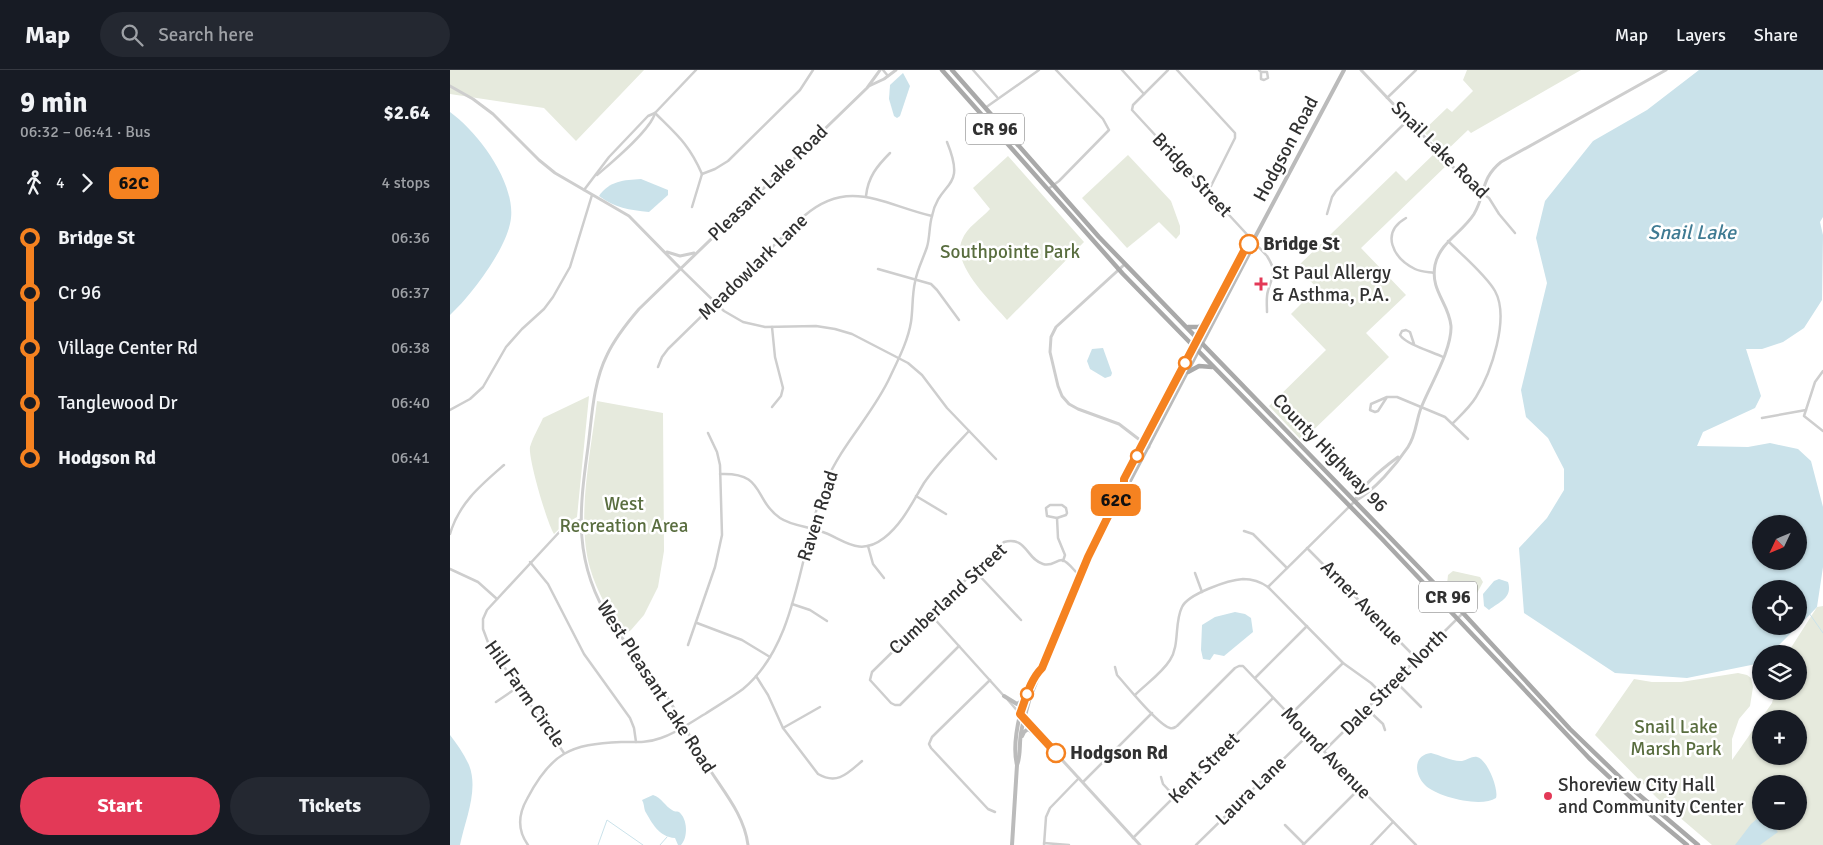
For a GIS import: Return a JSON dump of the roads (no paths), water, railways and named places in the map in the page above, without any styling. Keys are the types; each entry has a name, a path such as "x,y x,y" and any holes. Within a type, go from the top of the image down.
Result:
{"main road":[{"name":"County Highway 96","path":"942,70 1118,270 1350,506 1589,758 1639,805 1687,845"},
{"name":"County Highway 96","path":"952,70 1125,264 1463,613 1586,745 1638,794 1698,845"},
{"name":"Hodgson Road","path":"1124,484 1130,481 1149,447 1251,250 1253,241 1344,70"},
{"name":"Hodgson Road","path":"1016,765 1019,759 1024,718 1042,668 1080,576 1124,484 1124,479 1246,247 1253,241"},
{"path":"1185,326 1199,327 1208,320"},
{"path":"1188,372 1202,365 1215,369"},
{"path":"1270,426 1273,424 1278,426 1316,461"},
{"name":"Hodgson Road","path":"1012,845 1016,736 1020,714 1027,694 1036,674 1042,668"},
{"path":"1004,696 1017,704 1022,702 1027,694"},
{"path":"1020,743 1026,730 1032,730 1042,738"}],"street":[{"path":"584,190 618,147 648,116 655,113 696,70"},
{"path":"702,174 728,161 800,90 813,70"},
{"path":"881,70 888,76"},
{"name":"Pleasant Lake Road","path":"670,278 867,88 881,70"},
{"name":"Pleasant Lake Road","path":"867,88 896,70"},
{"path":"973,70 997,97"},
{"path":"985,108 997,97 1039,70"},
{"path":"1048,189 1109,130 1103,119 1056,70"},
{"path":"1122,70 1144,94 1168,70"},
{"path":"1177,70 1235,133 1235,138 1208,192"},
{"name":"Snail Lake Road","path":"1361,70 1472,187 1489,198 1499,214 1516,233"},
{"path":"1387,98 1416,70"},
{"path":"1355,501 1363,497 1389,471 1414,436 1422,407 1450,338 1451,326 1448,313 1437,292 1434,273 1439,254 1448,241 1471,218 1477,208 1481,192 1490,172 1501,162 1666,70"},
{"path":"450,86 474,99 494,114 547,167 629,216 730,315 743,322 757,326 816,326 852,334 918,370 947,408 996,459"},
{"name":"Bridge Street","path":"1144,94 1133,105 1132,110 1267,256 1273,266 1274,277 1268,292 1267,312"},
{"path":"655,113 686,143 695,157 702,174 692,207"},
{"path":"594,177 637,137 653,120 655,113"},
{"path":"1327,214 1332,197 1336,191 1408,120"},
{"name":"Raven Road","path":"684,726 742,689 756,676 778,642 792,604 822,491 831,471 884,388 898,359 909,329 916,278 927,246 932,216 936,205 952,182 955,172 955,163 947,142"},
{"path":"866,196 872,174 890,153"},
{"path":"450,410 470,399 484,386 506,347 544,309 553,297 570,267 592,195"},
{"name":"Meadowlark Lane","path":"658,367 665,353 808,213 822,204 836,199 866,196 932,216"},
{"path":"1406,218 1399,222 1393,231 1391,239 1395,251 1413,268 1434,273"},
{"path":"1448,241 1492,287 1498,297 1501,308 1495,352 1483,382 1474,401 1452,423"},
{"path":"662,249 670,254 680,256 690,255 699,250"},
{"path":"1125,264 1056,327 1051,337 1050,352 1059,391 1067,402 1078,409 1113,421 1149,447"},
{"path":"878,269 916,278 934,286 960,320"},
{"name":"West Pleasant Lake Road","path":"670,278 630,320 612,344 603,363 595,395 582,493 580,520 582,547 586,567 600,603 612,623 665,694 705,762 740,815 746,830 748,845"},
{"path":"772,327 775,357 783,388 781,396 772,407"},
{"path":"1414,344 1410,332 1402,331 1401,338 1414,344 1443,357"},
{"path":"1823,371 1816,382 1804,416 1823,431"},
{"path":"1388,397 1378,411 1370,410 1371,404 1388,397 1397,397 1445,417 1468,439"},
{"path":"1762,418 1806,410"},
{"path":"720,474 735,474 748,478 755,485 770,508 781,518 793,524 823,531 851,545 868,546 888,534 903,518 940,463 969,431"},
{"path":"688,645 714,572 720,546 722,524 720,474 717,452 708,433"},
{"path":"1268,587 1355,501 1359,494 1385,467 1401,455"},
{"path":"450,534 454,520 462,506 474,491 504,465"},
{"path":"1385,467 1389,471"},
{"path":"916,496 946,514"},
{"path":"1054,505 1066,508 1066,516 1057,518 1047,516 1046,508 1054,505"},
{"path":"1057,518 1058,538 1065,554 1063,561 1080,576"},
{"name":"Hill Farm Circle","path":"580,520 564,527 530,562 485,614 484,634 489,644 564,753 594,743 636,742 659,739 684,726"},
{"path":"1244,532 1254,534 1287,568"},
{"name":"Cumberland Street","path":"959,646 900,705 895,706 891,703 872,682 870,677 871,672 1004,542 1012,540 1019,542 1042,564 1048,565 1063,561"},
{"path":"868,546 873,564 884,578"},
{"name":"Arner Avenue","path":"1307,548 1417,659"},
{"path":"530,562 548,584 584,654 630,718 636,742"},
{"path":"450,569 478,582 497,599"},
{"path":"975,572 1021,620"},
{"path":"1195,573 1202,592"},
{"path":"1135,696 1171,658 1182,606 1192,596 1243,579 1255,580 1268,587 1343,663 1371,683 1382,694"},
{"path":"792,604 810,610 827,621"},
{"name":"Dale Street North","path":"1324,751 1463,613"},
{"path":"931,615 1140,845"},
{"path":"696,623 737,638 770,657"},
{"path":"1255,678 1307,626"},
{"path":"1290,715 1343,663"},
{"name":"Mound Avenue","path":"1152,713 1167,726 1173,728 1177,726 1235,668 1244,666 1304,730 1306,737 1311,738 1416,845"},
{"path":"1083,782 1152,713 1117,675 1116,667"},
{"path":"756,676 768,695 783,728 818,774 825,778 834,779 843,776 862,761"},
{"path":"990,680 932,737 929,743 988,809 995,812"},
{"path":"1395,681 1421,707"},
{"path":"496,702 518,687"},
{"name":"Kent Street","path":"1134,838 1273,698"},
{"path":"783,728 820,707"},
{"path":"1367,708 1383,724 1385,730"},
{"name":"Laura Lane","path":"1196,845 1306,737"},
{"path":"528,845 520,830 522,807 544,770 564,753"},
{"path":"1161,777 1163,784 1175,797"},
{"path":"1070,845 1044,844 1046,817 1050,808 1079,778"},
{"path":"1286,825 1304,844 1360,788"},
{"path":"1371,845 1393,822"}],"water":[{"name":"Snail Lake","path":"1699,70 1823,70 1823,217 1820,222 1823,235 1822,300 1804,328 1783,342 1762,349 1746,349 1761,396 1755,408 1703,432 1697,446 1748,447 1770,443 1798,449 1811,461 1823,507 1823,567 1817,607 1807,618 1807,580 1752,580 1752,635 1789,635 1779,645 1752,645 1752,665 1687,678 1615,673 1524,613 1519,548 1547,518 1564,490 1564,469 1548,438 1526,417 1521,390 1547,283 1536,238 1545,201 1593,141 1647,110"},
{"path":"903,73 910,86 900,116 897,118 894,116 889,99 890,85"},
{"path":"450,112 483,145 501,174 511,204 511,218 503,243 496,256 478,284 450,315"},
{"path":"641,179 668,190 668,195 649,212 622,208 599,196 612,184"},
{"path":"1103,348 1112,373 1111,376 1105,378 1090,369 1087,361 1092,349"},
{"path":"1499,579 1508,582 1509,592 1504,599 1489,610 1484,606 1483,594 1494,581"},
{"path":"1235,612 1245,614 1251,618 1253,632 1224,656 1214,654 1210,660 1203,659 1201,650 1202,625 1215,617"},
{"path":"450,735 469,765 473,785 460,845 450,845"},
{"path":"1431,753 1458,761 1475,757 1481,759 1488,768 1496,788 1496,798 1480,802 1459,800 1439,794 1425,785 1421,781 1417,766 1421,757"},
{"path":"653,795 673,811 679,812 682,815 686,833 681,845 678,845 675,838 660,832 653,825 645,811 642,800"},
{"path":"1751,824 1752,830 1776,830 1778,832 1760,845 1735,845"}],"waterway":[{"path":"1809,613 1823,633"},
{"path":"598,845 607,820 643,845"},
{"path":"660,845 667,837"}],"place":[{"name":"Bridge St","path":"1249,244"},
{"name":"St Paul Allergy & Asthma, P.A.","path":"1261,284"},
{"name":"Hodgson Rd","path":"1056,753"},
{"name":"Shoreview City Hall and Community Center","path":"1548,796"}],"park label":[{"name":"Southpointe Park","path":"1010,252"},
{"name":"West Recreation Area","path":"624,515"},
{"name":"Snail Lake Marsh Park","path":"1676,738"}]}
